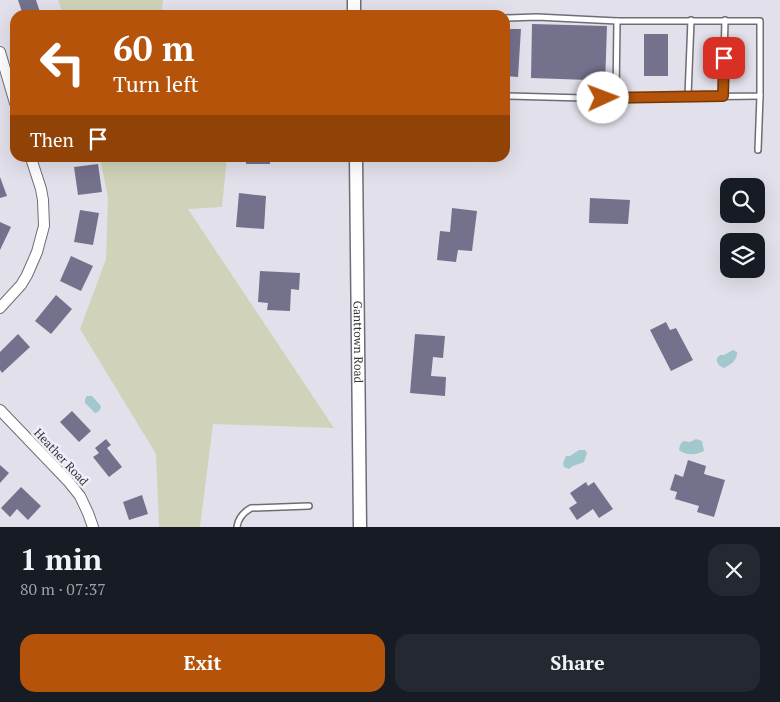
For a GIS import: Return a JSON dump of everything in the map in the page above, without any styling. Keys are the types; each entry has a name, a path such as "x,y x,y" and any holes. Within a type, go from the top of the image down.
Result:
{"street":[{"path":"0,52 10,86"},
{"path":"0,308 21,285 27,275 37,252 44,226 42,195 32,162"},
{"name":"Ganttown Road","path":"356,162 360,527"},
{"name":"Heather Road","path":"0,410 80,496 93,527"}],"lane":[{"path":"510,18 537,17 617,21 760,21 758,150"},
{"path":"688,96 691,20"},
{"path":"723,96 725,20"},
{"path":"616,97 617,21"},
{"path":"510,96 584,98"},
{"path":"603,98 760,96"},
{"path":"237,527 241,516 251,508 309,506"}],"green space":[{"path":"58,0 163,0 162,10 61,10"},
{"path":"101,162 227,162 222,207 188,209 334,428 213,424 200,527 159,527 156,454 80,329 106,259 108,198"}],"water":[{"path":"733,350 737,352 733,362 724,368 719,365 717,358"},
{"path":"87,396 92,396 101,406 100,410 95,413 85,403"},
{"path":"696,439 702,441 704,451 691,454 679,450 683,441 690,442"},
{"path":"579,450 585,450 587,453 584,462 569,469 564,467 563,463 566,456 570,456"}],"building":[{"path":"18,0 36,0 39,10 21,10"},
{"path":"532,24 607,26 605,85 602,86 601,102 588,102 589,80 531,78"},
{"path":"510,29 521,29 518,77 510,76"},
{"path":"644,34 668,34 668,76 644,76"},
{"path":"246,162 270,162 270,164 246,164"},
{"path":"98,164 102,192 78,195 74,167"},
{"path":"0,177 7,196 0,198"},
{"path":"239,193 266,196 264,229 236,227"},
{"path":"590,198 630,200 628,224 589,223"},
{"path":"452,208 477,211 472,251 458,250 456,262 437,260 440,231 450,232"},
{"path":"80,210 99,213 93,245 74,242"},
{"path":"0,222 11,227 0,250"},
{"path":"71,256 93,266 81,291 60,281"},
{"path":"260,271 300,273 299,290 291,289 290,311 267,310 268,303 258,302"},
{"path":"56,295 72,309 51,334 35,321"},
{"path":"666,322 670,330 676,328 693,360 671,371 650,330"},
{"path":"18,334 30,347 2,373 0,370 0,352"},
{"path":"415,334 445,336 443,358 433,357 431,376 446,377 445,396 410,393"},
{"path":"72,411 91,431 79,442 60,422"},
{"path":"106,439 111,445 107,448 122,467 109,477 93,457 99,453 95,448"},
{"path":"688,460 706,466 704,474 725,480 714,517 697,512 699,506 675,499 677,492 670,490 675,474 683,477"},
{"path":"0,465 9,473 0,483"},
{"path":"586,482 588,486 594,482 613,509 599,518 593,509 577,520 569,508 577,503 570,493"},
{"path":"21,487 41,506 28,520 17,509 10,517 1,508"},
{"path":"142,495 148,514 129,520 123,502"}],"route":[{"path":"603,98 723,96 724,58"}]}
